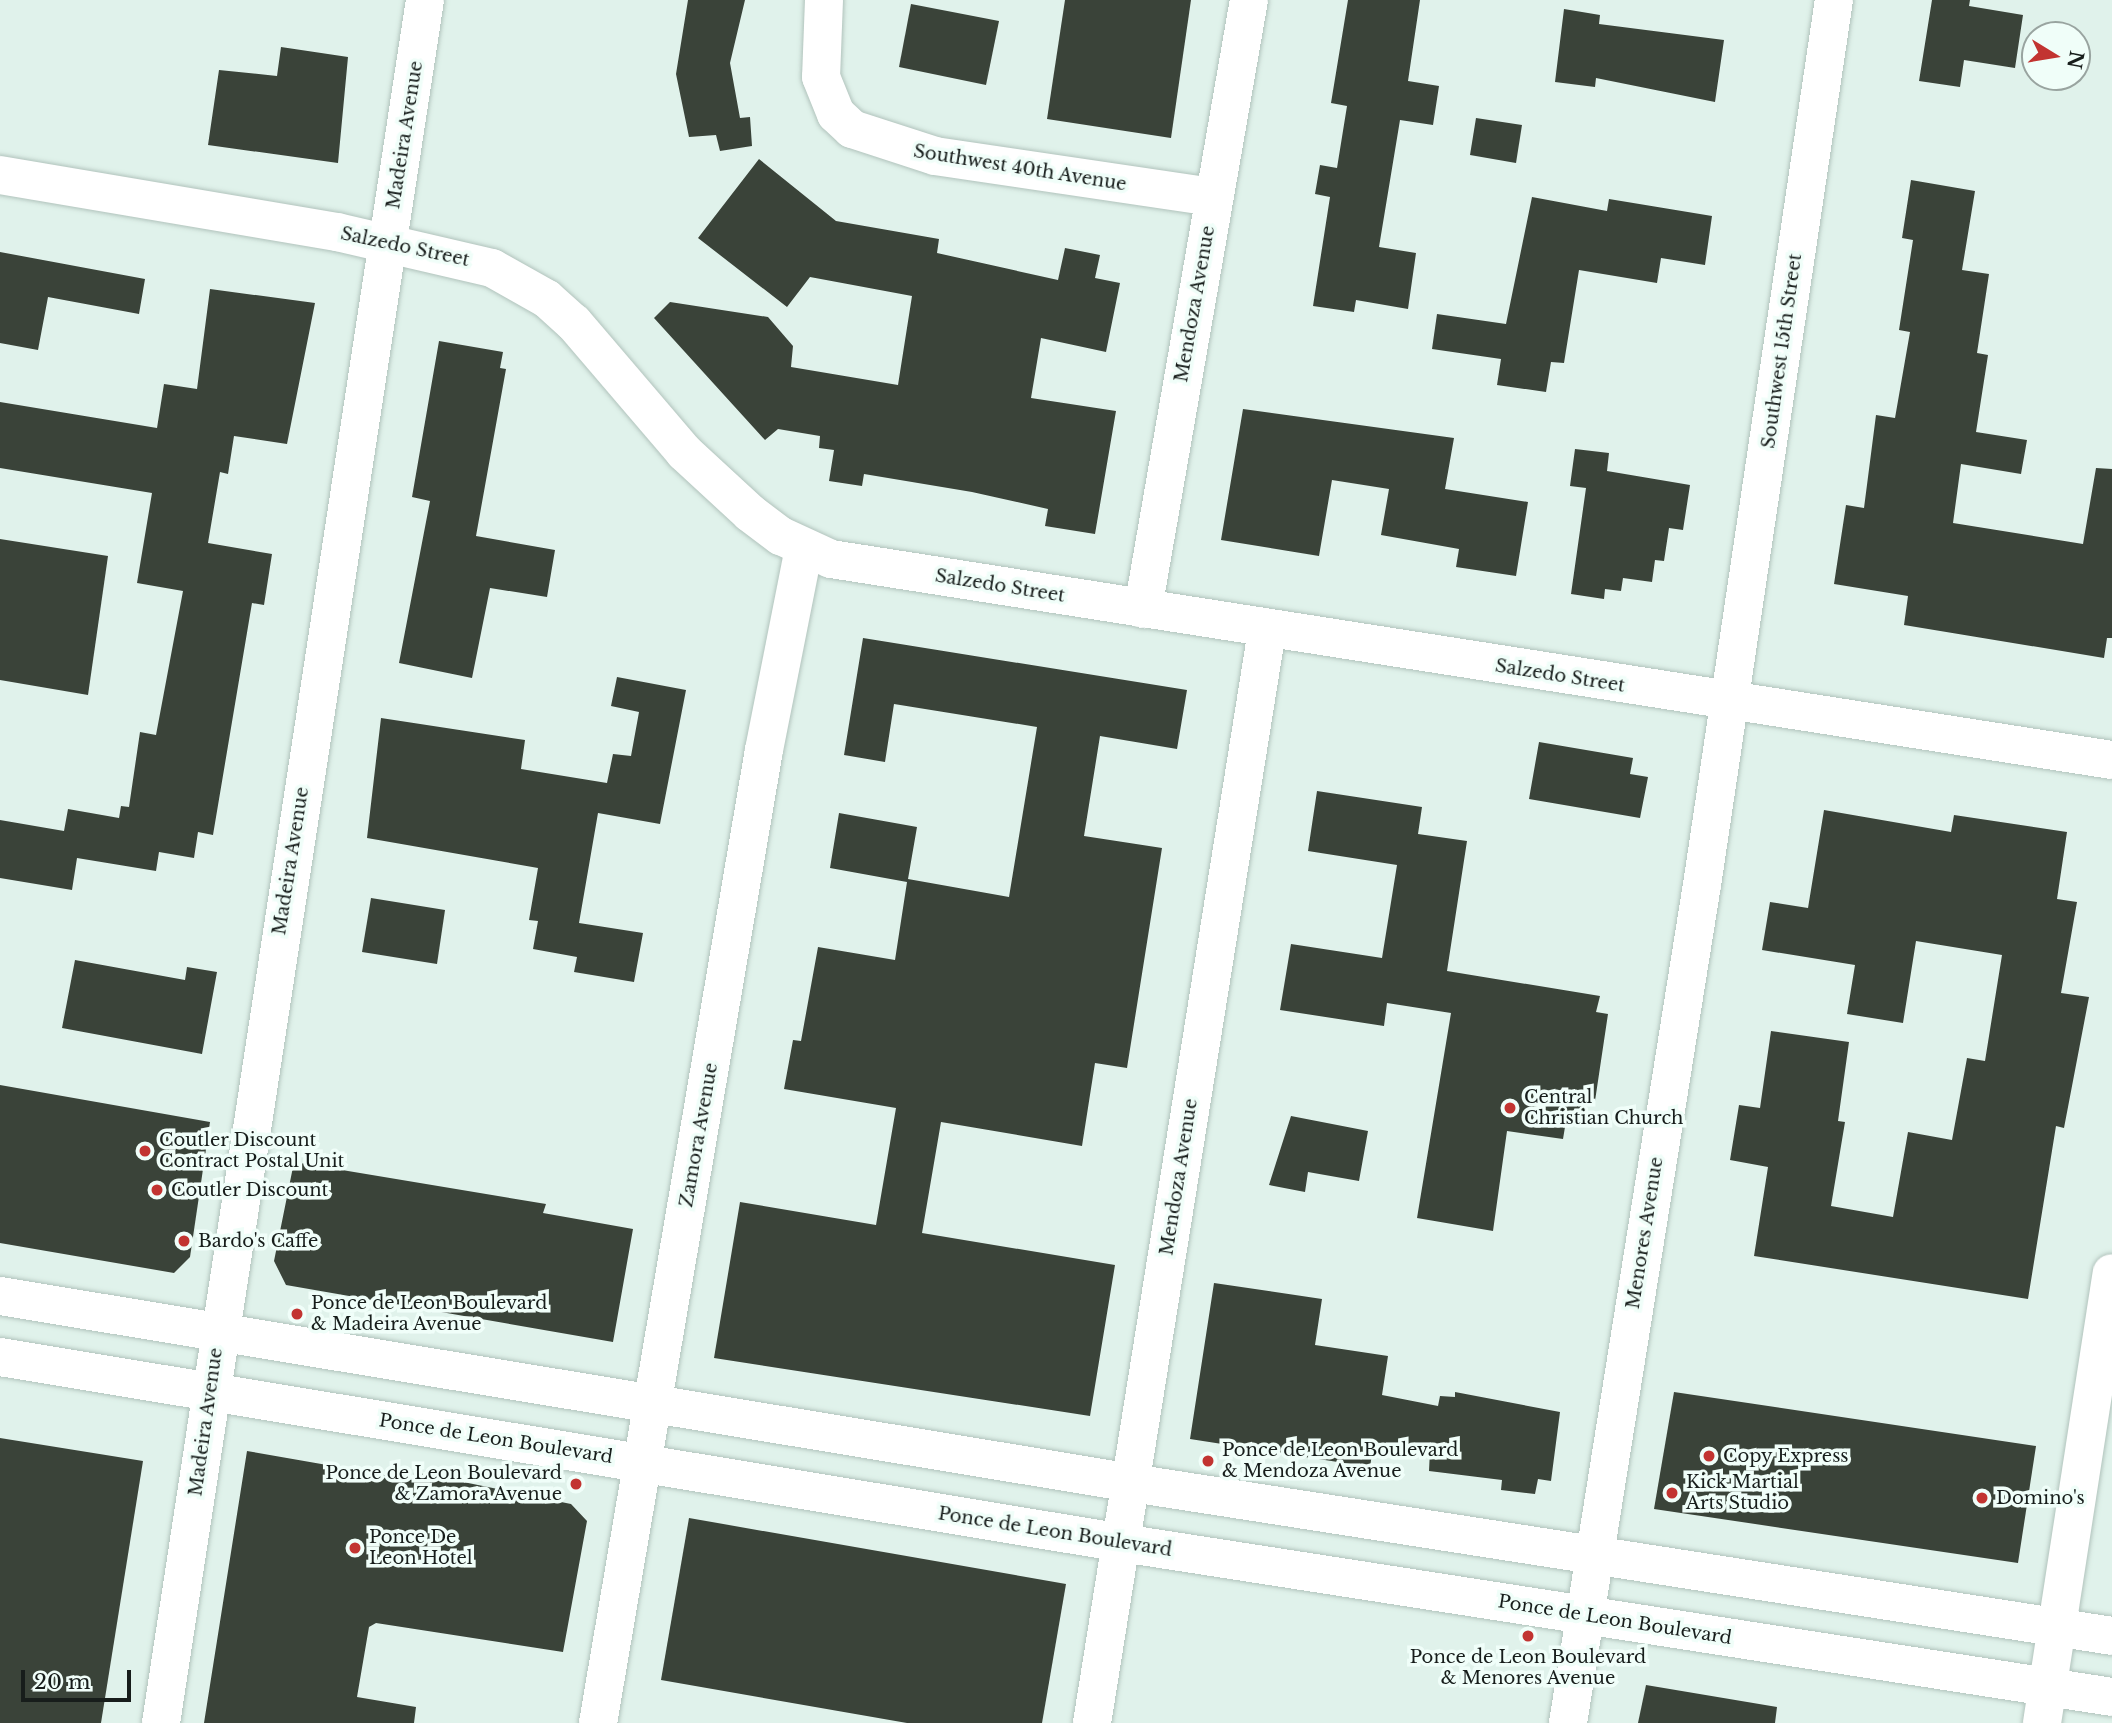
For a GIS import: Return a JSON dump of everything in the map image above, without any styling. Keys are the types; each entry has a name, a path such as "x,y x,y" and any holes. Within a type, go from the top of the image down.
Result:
{"street":[{"name":"Madeira Avenue","path":"161,1723 425,0"},
{"name":"Southwest 40th Avenue","path":"824,0 817,55 836,114 852,129 899,149 1214,197"},
{"name":"Mendoza Avenue","path":"1143,608 1250,0"},
{"name":"Southwest 15th Street","path":"1730,702 1834,0"},
{"name":"Salzedo Street","path":"0,175 388,242 492,268 547,299 719,486 804,548 862,565 1143,608 1267,631 2112,760"},
{"name":"Zamora Avenue","path":"598,1723 764,750 804,548"},
{"name":"Mendoza Avenue","path":"1092,1723 1267,631"},
{"name":"Menores Avenue","path":"1567,1723 1730,702"},
{"path":"2045,1705 2112,1273"},
{"path":"0,1296 1132,1483 2112,1636"},
{"name":"Ponce de Leon Boulevard","path":"0,1357 1122,1543 1586,1614 2045,1705 2112,1697"}],"building":[{"path":"688,0 745,0 730,63 740,118 750,117 752,146 720,151 716,135 689,137 676,74"},
{"path":"1065,0 1191,0 1171,138 1047,119"},
{"path":"1348,0 1420,0 1408,81 1439,86 1433,125 1400,120 1379,247 1416,253 1408,309 1356,300 1354,312 1313,306 1330,197 1315,194 1320,165 1337,168 1347,106 1331,103"},
{"path":"1932,0 1970,0 1969,6 2023,15 2015,68 1964,60 1960,87 1919,81"},
{"path":"911,4 999,21 986,85 899,67"},
{"path":"1564,9 1600,15 1599,24 1724,40 1715,102 1596,78 1595,87 1555,82"},
{"path":"281,47 348,57 338,163 208,145 219,70 277,76"},
{"path":"1476,118 1522,125 1516,163 1470,155"},
{"path":"759,159 836,221 939,239 937,253 1058,280 1065,248 1100,255 1095,278 1120,283 1106,352 1041,338 1031,398 1116,411 1095,534 1045,526 1048,509 972,492 864,474 862,486 829,481 834,450 819,448 820,436 778,429 765,440 654,318 670,302 768,317 793,346 791,367 898,385 912,296 810,277 787,307 698,238"},
{"path":"1911,180 1975,191 1962,270 1989,274 1977,353 1988,355 1976,432 2027,440 2021,474 1961,464 1953,523 2083,544 2096,468 2112,469 2112,638 2107,638 2104,658 1904,625 1908,596 1834,584 1846,505 1864,508 1876,415 1895,418 1910,332 1899,330 1913,240 1902,238"},
{"path":"1532,197 1607,211 1609,199 1712,216 1705,265 1661,258 1657,283 1579,270 1564,363 1551,362 1546,392 1497,385 1501,359 1432,349 1437,314 1506,324"},
{"path":"0,252 145,279 139,314 48,297 38,350 0,343"},
{"path":"210,289 315,303 287,444 234,436 228,474 220,472 208,543 272,554 264,605 252,603 213,835 198,832 194,858 159,852 156,871 77,858 72,890 0,878 0,820 64,831 68,809 119,818 121,806 129,807 140,732 156,735 183,591 137,583 152,493 0,468 0,402 157,428 164,384 197,389"},
{"path":"439,341 503,352 500,368 506,369 476,536 555,550 547,597 490,588 472,678 399,663 430,501 412,497"},
{"path":"1243,409 1454,438 1445,489 1528,502 1516,576 1456,567 1459,549 1381,535 1389,489 1332,480 1319,556 1221,540"},
{"path":"1575,449 1609,453 1607,471 1690,485 1683,530 1669,528 1664,561 1655,560 1652,582 1623,578 1621,591 1605,589 1604,599 1571,594 1586,488 1570,486"},
{"path":"0,539 108,556 88,695 0,680"},
{"path":"863,638 1187,690 1177,749 1100,736 1084,836 1162,848 1127,1068 1095,1063 1082,1146 941,1122 922,1233 1115,1265 1090,1416 714,1358 740,1202 876,1225 896,1108 784,1089 793,1040 801,1041 818,947 895,960 907,882 830,868 839,813 917,827 908,879 1009,897 1037,727 894,704 885,762 844,755"},
{"path":"617,677 686,690 660,824 598,813 579,923 643,933 634,982 574,972 577,957 533,949 538,921 529,920 538,868 367,838 381,718 525,740 521,769 607,783 613,754 631,756 639,712 611,706"},
{"path":"1539,742 1633,758 1630,774 1648,777 1640,818 1529,799"},
{"path":"1317,791 1422,807 1418,834 1467,841 1447,971 1600,996 1596,1012 1608,1014 1595,1101 1586,1098 1583,1117 1567,1115 1563,1139 1507,1131 1493,1231 1417,1218 1451,1013 1387,1003 1384,1026 1280,1010 1291,944 1382,958 1397,865 1308,851"},
{"path":"1824,810 1951,832 1954,815 2067,832 2057,899 2077,902 2061,993 2089,997 2064,1128 2056,1126 2028,1299 1754,1256 1768,1167 1730,1160 1739,1105 1760,1108 1771,1031 1849,1042 1838,1121 1845,1122 1831,1206 1893,1217 1908,1132 1952,1140 1967,1058 1985,1061 2002,955 1916,941 1903,1023 1847,1014 1855,965 1762,950 1770,902 1808,908"},
{"path":"371,898 445,910 437,964 362,952"},
{"path":"75,960 185,980 187,967 217,972 202,1054 62,1028"},
{"path":"0,1085 210,1122 190,1257 174,1273 0,1243"},
{"path":"1291,1116 1368,1131 1359,1181 1308,1172 1305,1192 1269,1185"},
{"path":"294,1162 546,1204 543,1213 633,1229 613,1342 286,1285 274,1261"},
{"path":"1214,1283 1322,1299 1315,1345 1388,1356 1382,1395 1438,1406 1440,1396 1455,1397 1455,1392 1560,1412 1551,1481 1538,1479 1535,1494 1501,1490 1502,1480 1429,1471 1430,1450 1374,1442 1370,1467 1190,1439"},
{"path":"1674,1392 2036,1446 2018,1563 1654,1509"},
{"path":"0,1438 143,1461 101,1723 0,1723"},
{"path":"247,1451 413,1480 414,1472 571,1504 587,1521 563,1652 376,1623 369,1627 357,1697 416,1707 414,1723 204,1723"},
{"path":"689,1518 1066,1584 1042,1723 907,1723 661,1680"},
{"path":"1646,1685 1777,1707 1775,1723 1638,1723"}],"place":[{"name":"Central Christian Church","path":"1510,1108"},
{"name":"Coutler Discount Contract Postal Unit","path":"145,1151"},
{"name":"Coutler Discount","path":"157,1190"},
{"name":"Bardo's Caffe","path":"184,1241"},
{"name":"Ponce de Leon Boulevard & Madeira Avenue","path":"297,1314"},
{"name":"Copy Express","path":"1709,1456"},
{"name":"Ponce de Leon Boulevard & Mendoza Avenue","path":"1208,1461"},
{"name":"Ponce de Leon Boulevard & Zamora Avenue","path":"576,1484"},
{"name":"Kick Martial Arts Studio","path":"1672,1493"},
{"name":"Domino's","path":"1982,1498"},
{"name":"Ponce De Leon Hotel","path":"355,1548"},
{"name":"Ponce de Leon Boulevard & Menores Avenue","path":"1528,1636"}]}
